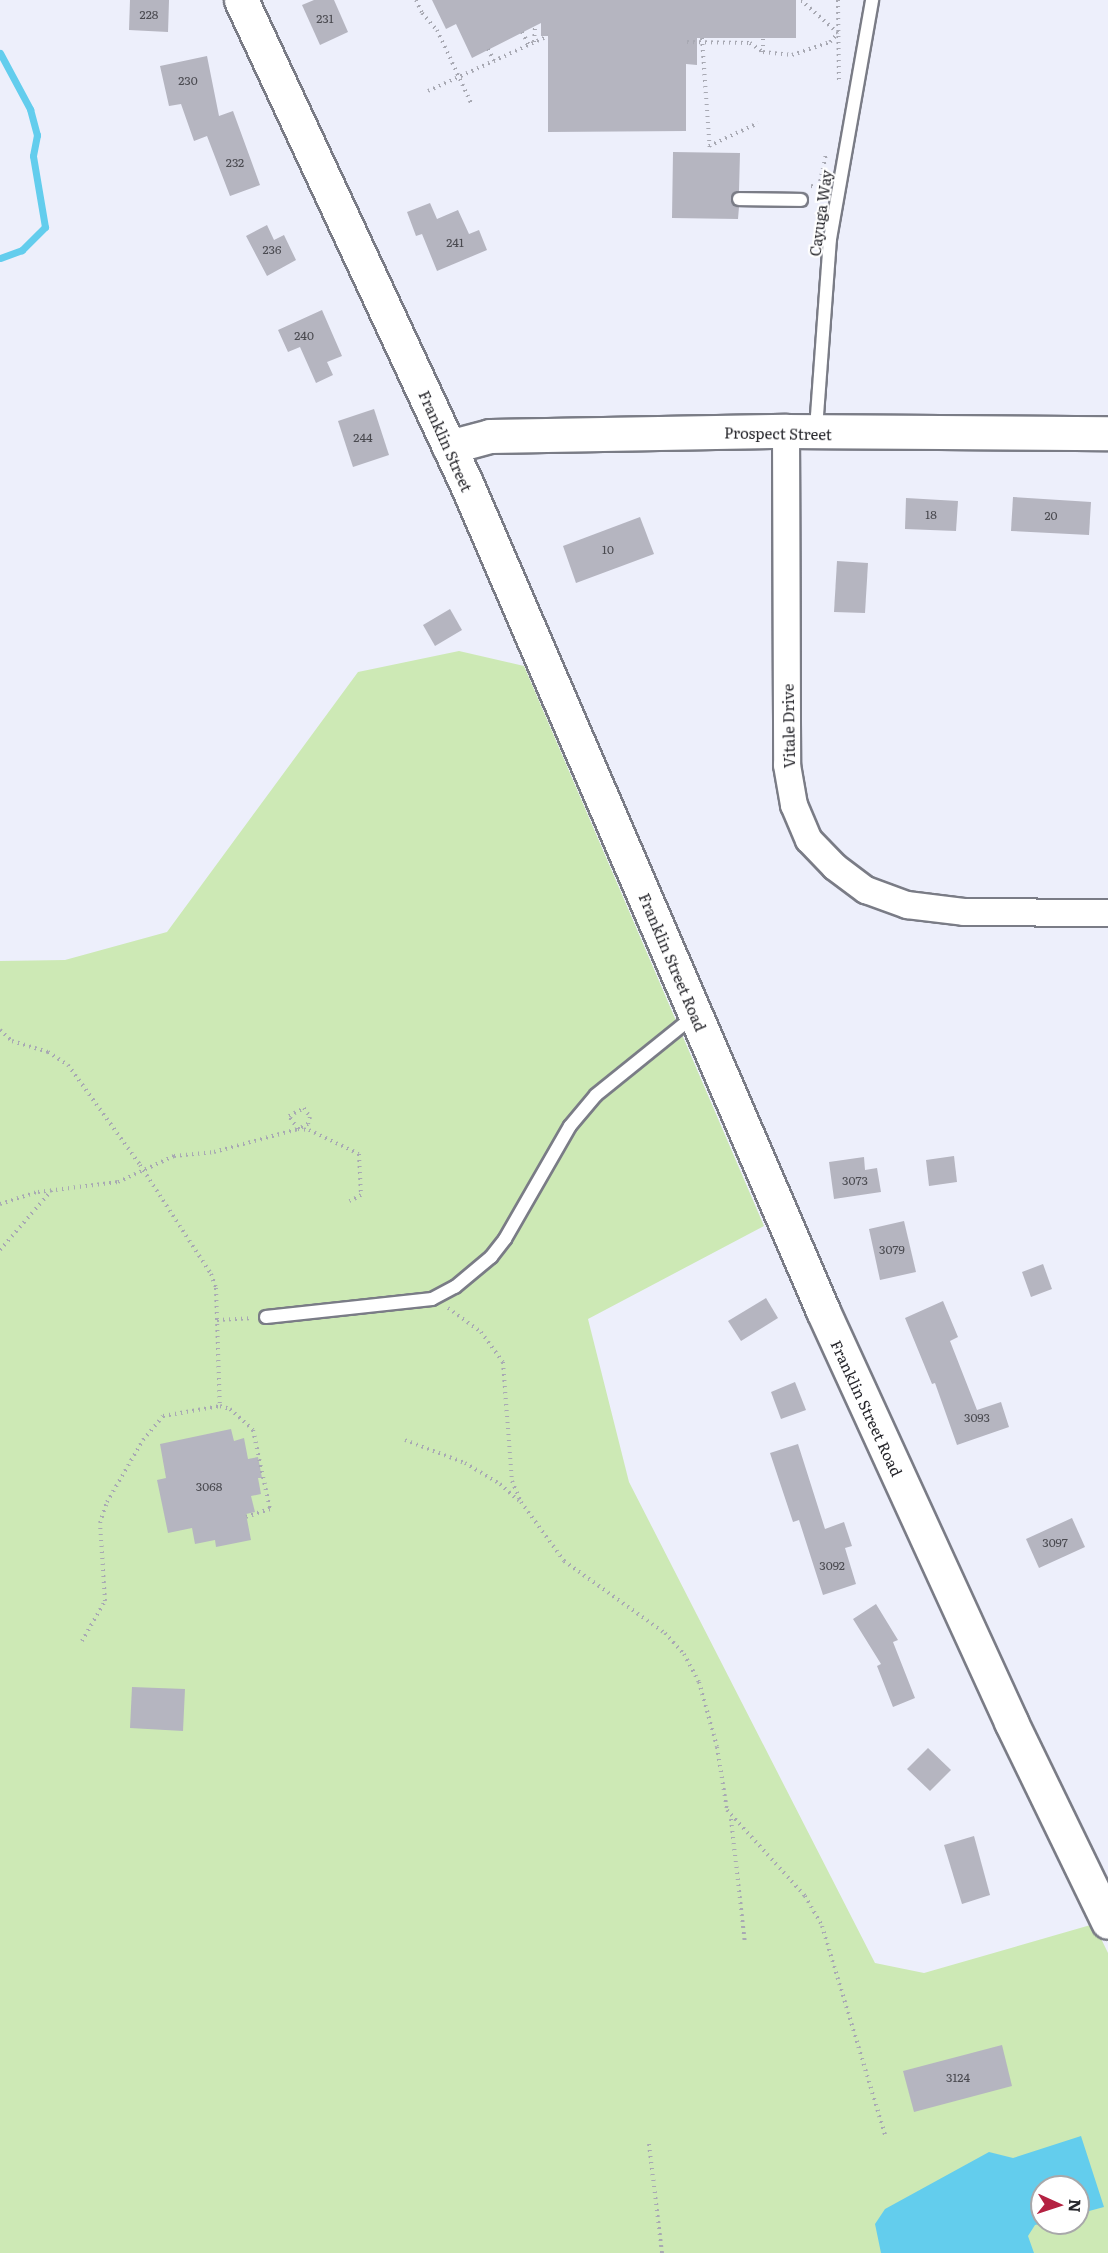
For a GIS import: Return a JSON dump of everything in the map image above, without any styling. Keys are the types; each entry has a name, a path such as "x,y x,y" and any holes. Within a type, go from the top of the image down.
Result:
{"street":[{"name":"Franklin Street","path":"241,0 449,447 641,886"},
{"name":"Prospect Street","path":"449,447 490,436 801,432 1108,433"},
{"name":"Vitale Drive","path":"801,432 787,765 794,805 810,840 835,867 866,890 907,905 964,912 1108,913"},
{"name":"Franklin Street Road","path":"641,886 828,1322 1011,1722 1108,1922"}],"lane":[{"name":"Cayuga Way","path":"801,432 830,239 872,0"},
{"path":"739,199 801,200"},
{"path":"266,1317 432,1299 455,1287 491,1257 570,1126 596,1095 696,1015"}],"path":[{"path":"416,0 427,20 437,30 471,103"},
{"path":"838,0 839,90"},
{"path":"796,1 802,1 838,33"},
{"path":"534,42 535,26"},
{"path":"522,32 529,45"},
{"path":"687,42 702,40 750,43 763,52 805,54 830,42 838,33"},
{"path":"428,91 548,36"},
{"path":"763,38 763,52"},
{"path":"702,40 699,56 710,152"},
{"path":"488,49 494,61"},
{"path":"709,146 758,123"},
{"path":"801,186 819,187 828,143"},
{"path":"0,1029 12,1041 48,1052 68,1065 144,1171 211,1274 216,1288 220,1406"},
{"path":"0,1204 52,1189 118,1182 174,1156 214,1152 298,1129 308,1125 310,1117 304,1108 289,1116 298,1129"},
{"path":"298,1129 309,1130 358,1154 362,1195 350,1201"},
{"path":"0,1250 52,1189"},
{"path":"432,1299 481,1332 502,1362 512,1481 520,1502"},
{"path":"217,1320 266,1317"},
{"path":"82,1641 105,1601 100,1523 107,1502 143,1440 163,1416 220,1406 230,1408 253,1430 257,1440 270,1509 246,1517"},
{"path":"405,1440 465,1463 500,1484 520,1502 564,1561 665,1633 684,1654 709,1712 724,1798 731,1819 745,1943"},
{"path":"731,1819 805,1896 822,1926 885,2138"},
{"path":"649,2144 662,2253"}],"green space":[{"path":"459,651 524,666 764,1226 588,1319 629,1482 875,1963 924,1973 1094,1924 1108,1953 1108,2253 0,2253 0,961 65,960 167,932 358,672"}],"water":[{"path":"1081,2136 1104,2207 1090,2211 1090,2175 1030,2175 1030,2233 1028,2236 1034,2253 881,2253 875,2224 885,2209 989,2152 1013,2158"}],"building":[{"path":"130,0 169,0 168,32 129,30"},
{"path":"314,0 334,0 348,32 320,45 302,5"},
{"path":"432,0 796,0 796,38 697,38 697,65 686,64 686,131 548,132 548,36 541,36 541,23 472,58 456,24 446,29"},
{"path":"207,56 219,116 233,111 260,185 230,196 207,136 194,141 181,104 169,106 160,66"},
{"path":"673,152 740,153 739,191 731,198 739,207 738,219 672,218"},
{"path":"430,203 437,219 458,210 469,234 479,230 487,250 437,271 422,234 416,236 407,212"},
{"path":"267,225 274,240 284,235 296,260 267,276 246,236"},
{"path":"322,310 342,356 327,362 333,375 316,383 300,347 288,352 278,330"},
{"path":"374,409 389,455 353,467 338,421"},
{"path":"1013,497 1091,502 1089,535 1011,531"},
{"path":"906,498 958,501 956,531 905,529"},
{"path":"640,517 654,554 576,583 563,546"},
{"path":"837,561 868,563 865,613 834,612"},
{"path":"450,609 462,630 435,646 423,625"},
{"path":"954,1156 957,1182 929,1186 926,1160"},
{"path":"864,1157 865,1170 877,1168 881,1192 834,1199 829,1162"},
{"path":"904,1221 916,1272 880,1280 869,1229"},
{"path":"1043,1264 1052,1289 1031,1297 1022,1272"},
{"path":"766,1298 778,1318 741,1341 728,1321"},
{"path":"943,1301 958,1337 950,1341 977,1410 1001,1402 1009,1427 957,1445 935,1383 932,1384 905,1318"},
{"path":"795,1382 806,1410 781,1419 771,1392"},
{"path":"231,1429 234,1441 244,1438 248,1459 258,1457 262,1478 258,1478 261,1494 251,1496 255,1512 246,1514 251,1540 216,1547 215,1540 195,1544 192,1528 168,1533 157,1480 166,1478 160,1444"},
{"path":"798,1444 825,1529 844,1522 852,1546 845,1548 856,1584 823,1595 799,1520 793,1522 770,1453"},
{"path":"1072,1518 1085,1547 1039,1568 1026,1539"},
{"path":"876,1604 898,1640 893,1642 915,1698 893,1707 877,1666 881,1664 853,1619"},
{"path":"132,1687 185,1689 183,1731 130,1728"},
{"path":"928,1748 951,1770 930,1791 907,1769"},
{"path":"974,1836 990,1895 962,1904 944,1845"},
{"path":"1002,2045 1012,2086 914,2112 903,2071"}],"waterway":[{"path":"0,53 30,109 37,135 33,156 45,227 22,250 0,258"}]}
